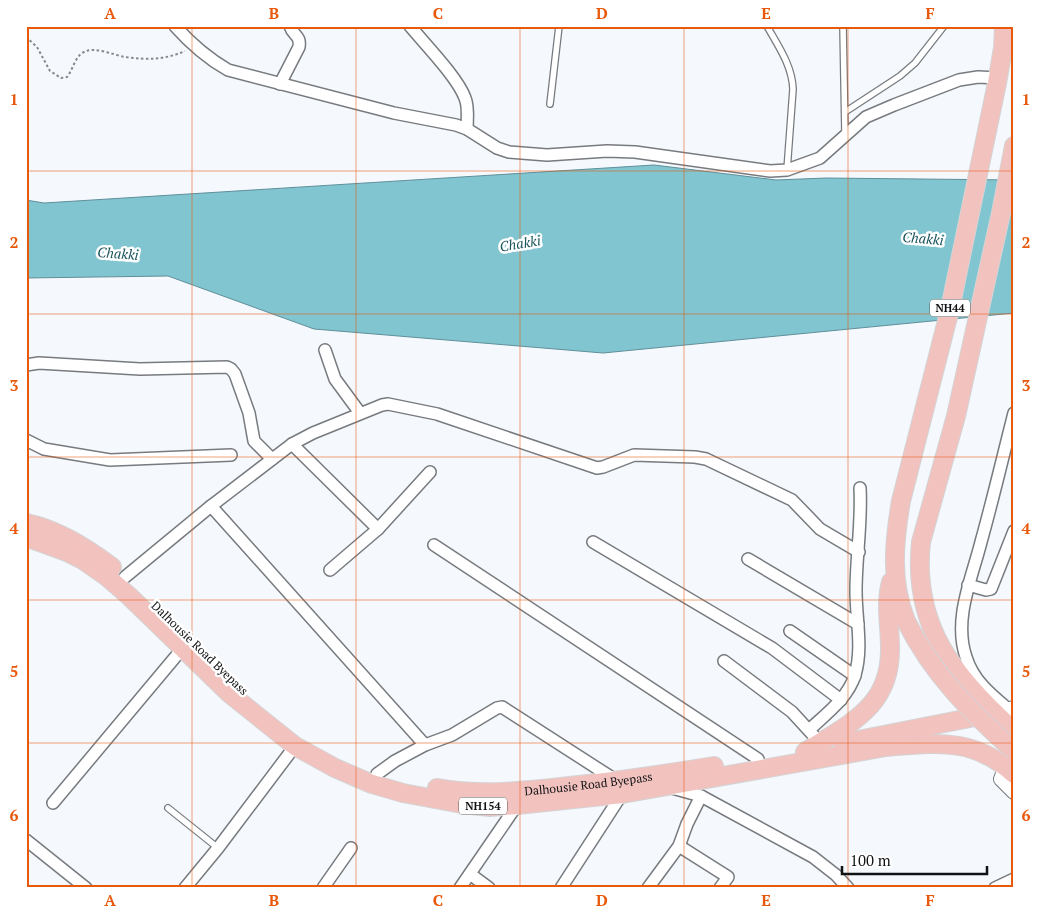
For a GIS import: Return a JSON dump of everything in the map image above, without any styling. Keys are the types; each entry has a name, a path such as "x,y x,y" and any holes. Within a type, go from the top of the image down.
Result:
{"highway":[{"name":"NH44","path":"1004,26 1003,48 998,78 950,309 901,501 895,540 894,573 900,607 920,646 940,676 1012,760"},
{"name":"NH44","path":"1014,146 956,416 921,542 919,561 922,597 927,616 936,637 957,672 1005,710 1014,731"},
{"name":"Dalhousie Road Byepass","path":"26,523 50,531 92,552 125,578 235,683 283,723 311,743 340,760 377,774 423,786 479,793 619,787 758,759 811,742 891,732 1005,710"},
{"name":"NH154","path":"26,537 67,552 98,571 129,596 230,694 295,746 335,768 372,784 402,793 462,804 517,805 619,787 666,787 886,747 927,743 966,746 1012,760"},
{"path":"811,742 851,723 866,711 882,690 888,677 890,663 888,601 890,583 894,573"}],"street":[{"path":"175,26 210,60 228,70 394,113 456,125 496,148 510,152 547,155 607,151 635,152 770,171 787,170 820,158 866,117 959,80 978,77 998,78"},
{"path":"280,84 300,42 290,26"},
{"path":"410,26 451,76 465,97 467,104 467,130"},
{"path":"324,350 335,379 360,413"},
{"path":"26,365 39,363 140,369 227,367 235,374 249,412 254,441 272,460"},
{"path":"125,578 211,506 292,444 312,433 376,406 388,404 425,410 598,468 634,456 706,458 792,500 820,529 859,552"},
{"path":"1005,710 974,676 965,656 962,639 963,616 968,585 989,512 1014,412"},
{"path":"26,440 44,449 110,460 231,455"},
{"path":"292,444 378,529"},
{"path":"330,570 378,529 430,472"},
{"path":"724,661 792,712 811,742 841,700 855,676 859,654 856,591 860,488"},
{"path":"211,506 425,745"},
{"path":"968,585 986,590 991,589 1014,531"},
{"path":"594,542 772,648 841,700"},
{"path":"434,545 758,759"},
{"path":"748,558 858,624"},
{"path":"790,631 855,676"},
{"path":"53,802 182,649"},
{"path":"377,774 395,761 425,745 452,735 502,707 619,787 561,888"},
{"path":"185,888 218,848 295,746"},
{"path":"1012,760 1001,779 1014,792"},
{"path":"666,787 701,796 813,857 836,875 848,888"},
{"path":"648,888 679,846 687,824 701,796"},
{"path":"460,888 517,805"},
{"path":"26,840 86,888"},
{"path":"679,846 728,877 720,888"},
{"path":"338,888 326,884 351,848"},
{"path":"470,874 489,888"},
{"path":"995,888 1014,879"}],"lane":[{"path":"550,104 559,26"},
{"path":"766,26 785,58 792,76 793,89 787,170"},
{"path":"843,26 845,136"},
{"path":"845,112 900,76 914,63 944,26"},
{"path":"168,808 218,848"}],"path":[{"path":"26,38 37,47 50,71 61,78 67,77 80,54 85,51 163,59 194,46"}],"water":[{"name":"Chakki","path":"654,165 776,180 826,178 1014,180 1014,313 603,353 314,329 168,276 26,278 26,200 44,203"}]}
